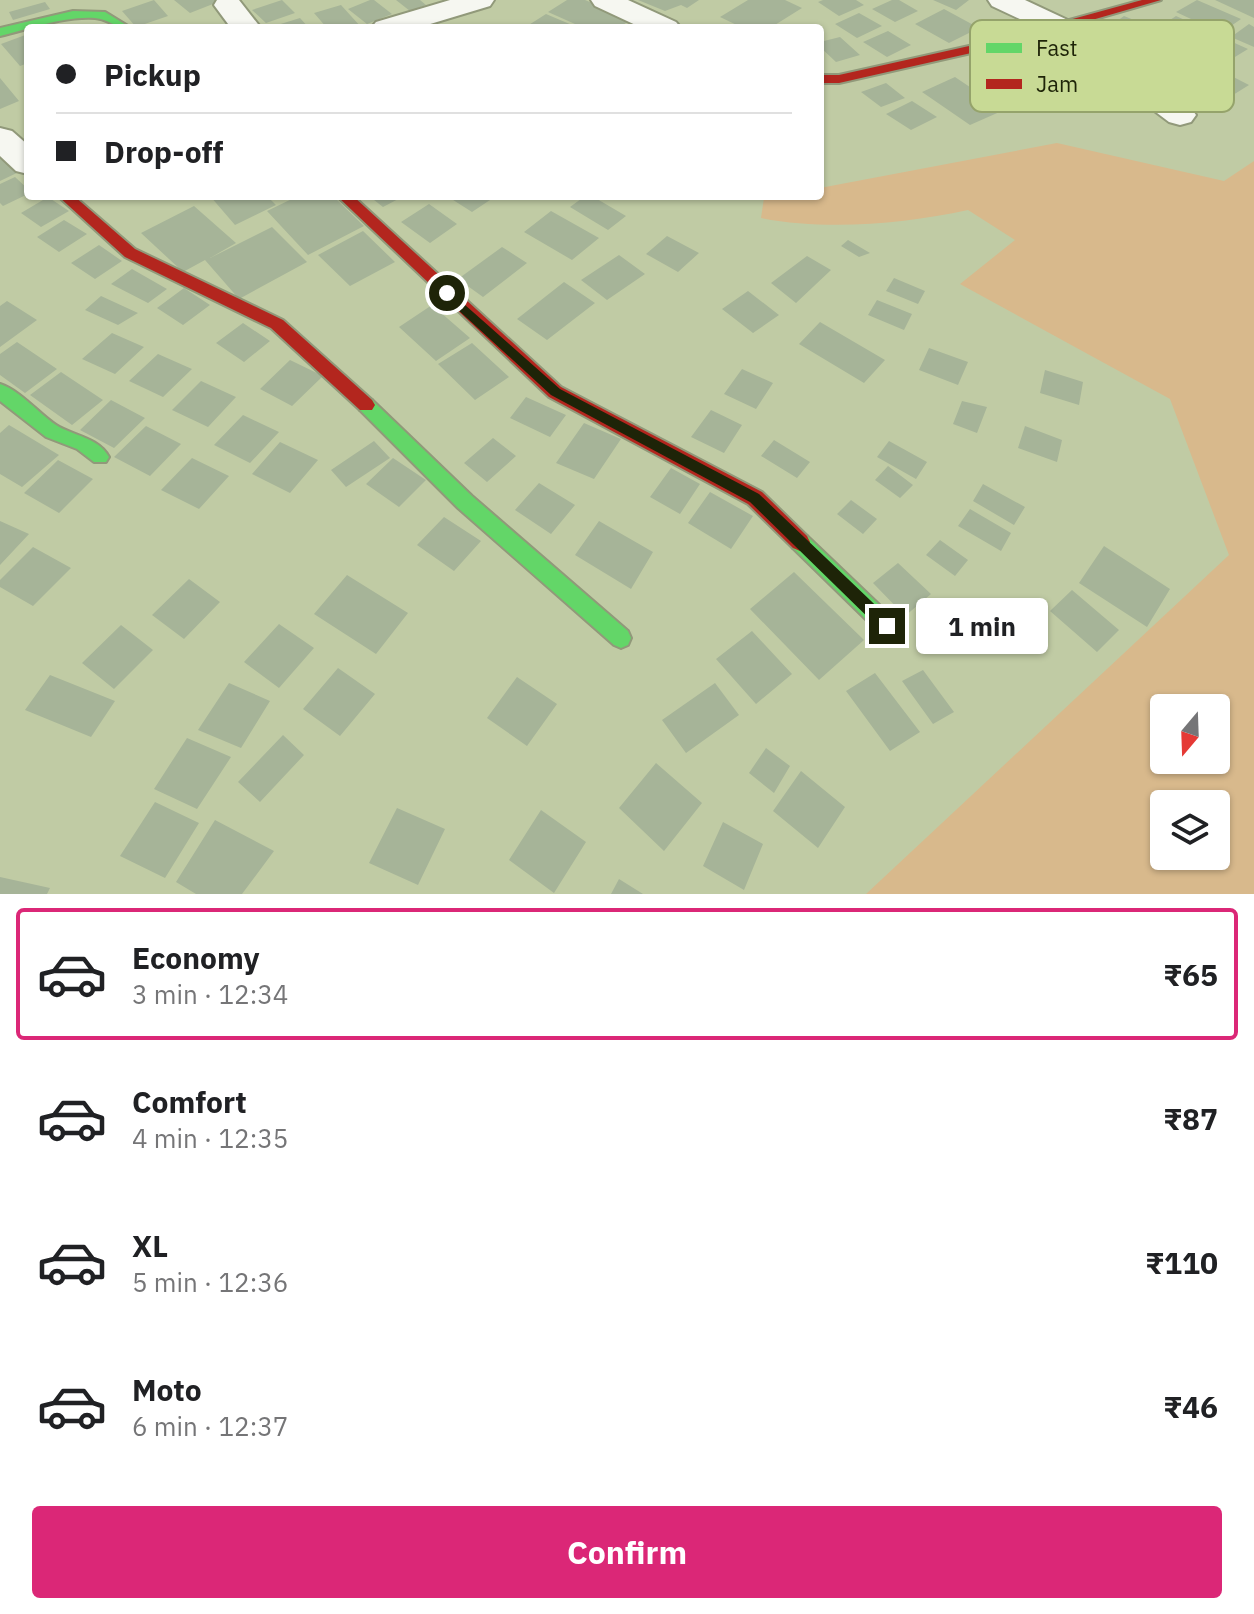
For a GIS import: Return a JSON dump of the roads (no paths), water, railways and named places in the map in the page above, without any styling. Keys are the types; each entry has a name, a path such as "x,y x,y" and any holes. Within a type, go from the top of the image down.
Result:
{"street":[{"path":"378,0 398,24 480,0"},
{"path":"605,0 657,24"},
{"path":"1002,0 1045,20"},
{"path":"1089,20 1155,0"},
{"path":"228,5 243,24"},
{"path":"34,24 73,15 101,14 118,24"},
{"path":"0,32 24,26"},
{"path":"824,79 839,79 970,49"},
{"path":"1176,112 1180,115"},
{"path":"0,138 24,130"},
{"path":"0,138 24,159"},
{"path":"70,200 130,253 277,324 384,422 465,502 621,638"},
{"path":"348,200 555,392 755,498 887,626"},
{"path":"0,391 52,432 83,444 100,457"}]}
